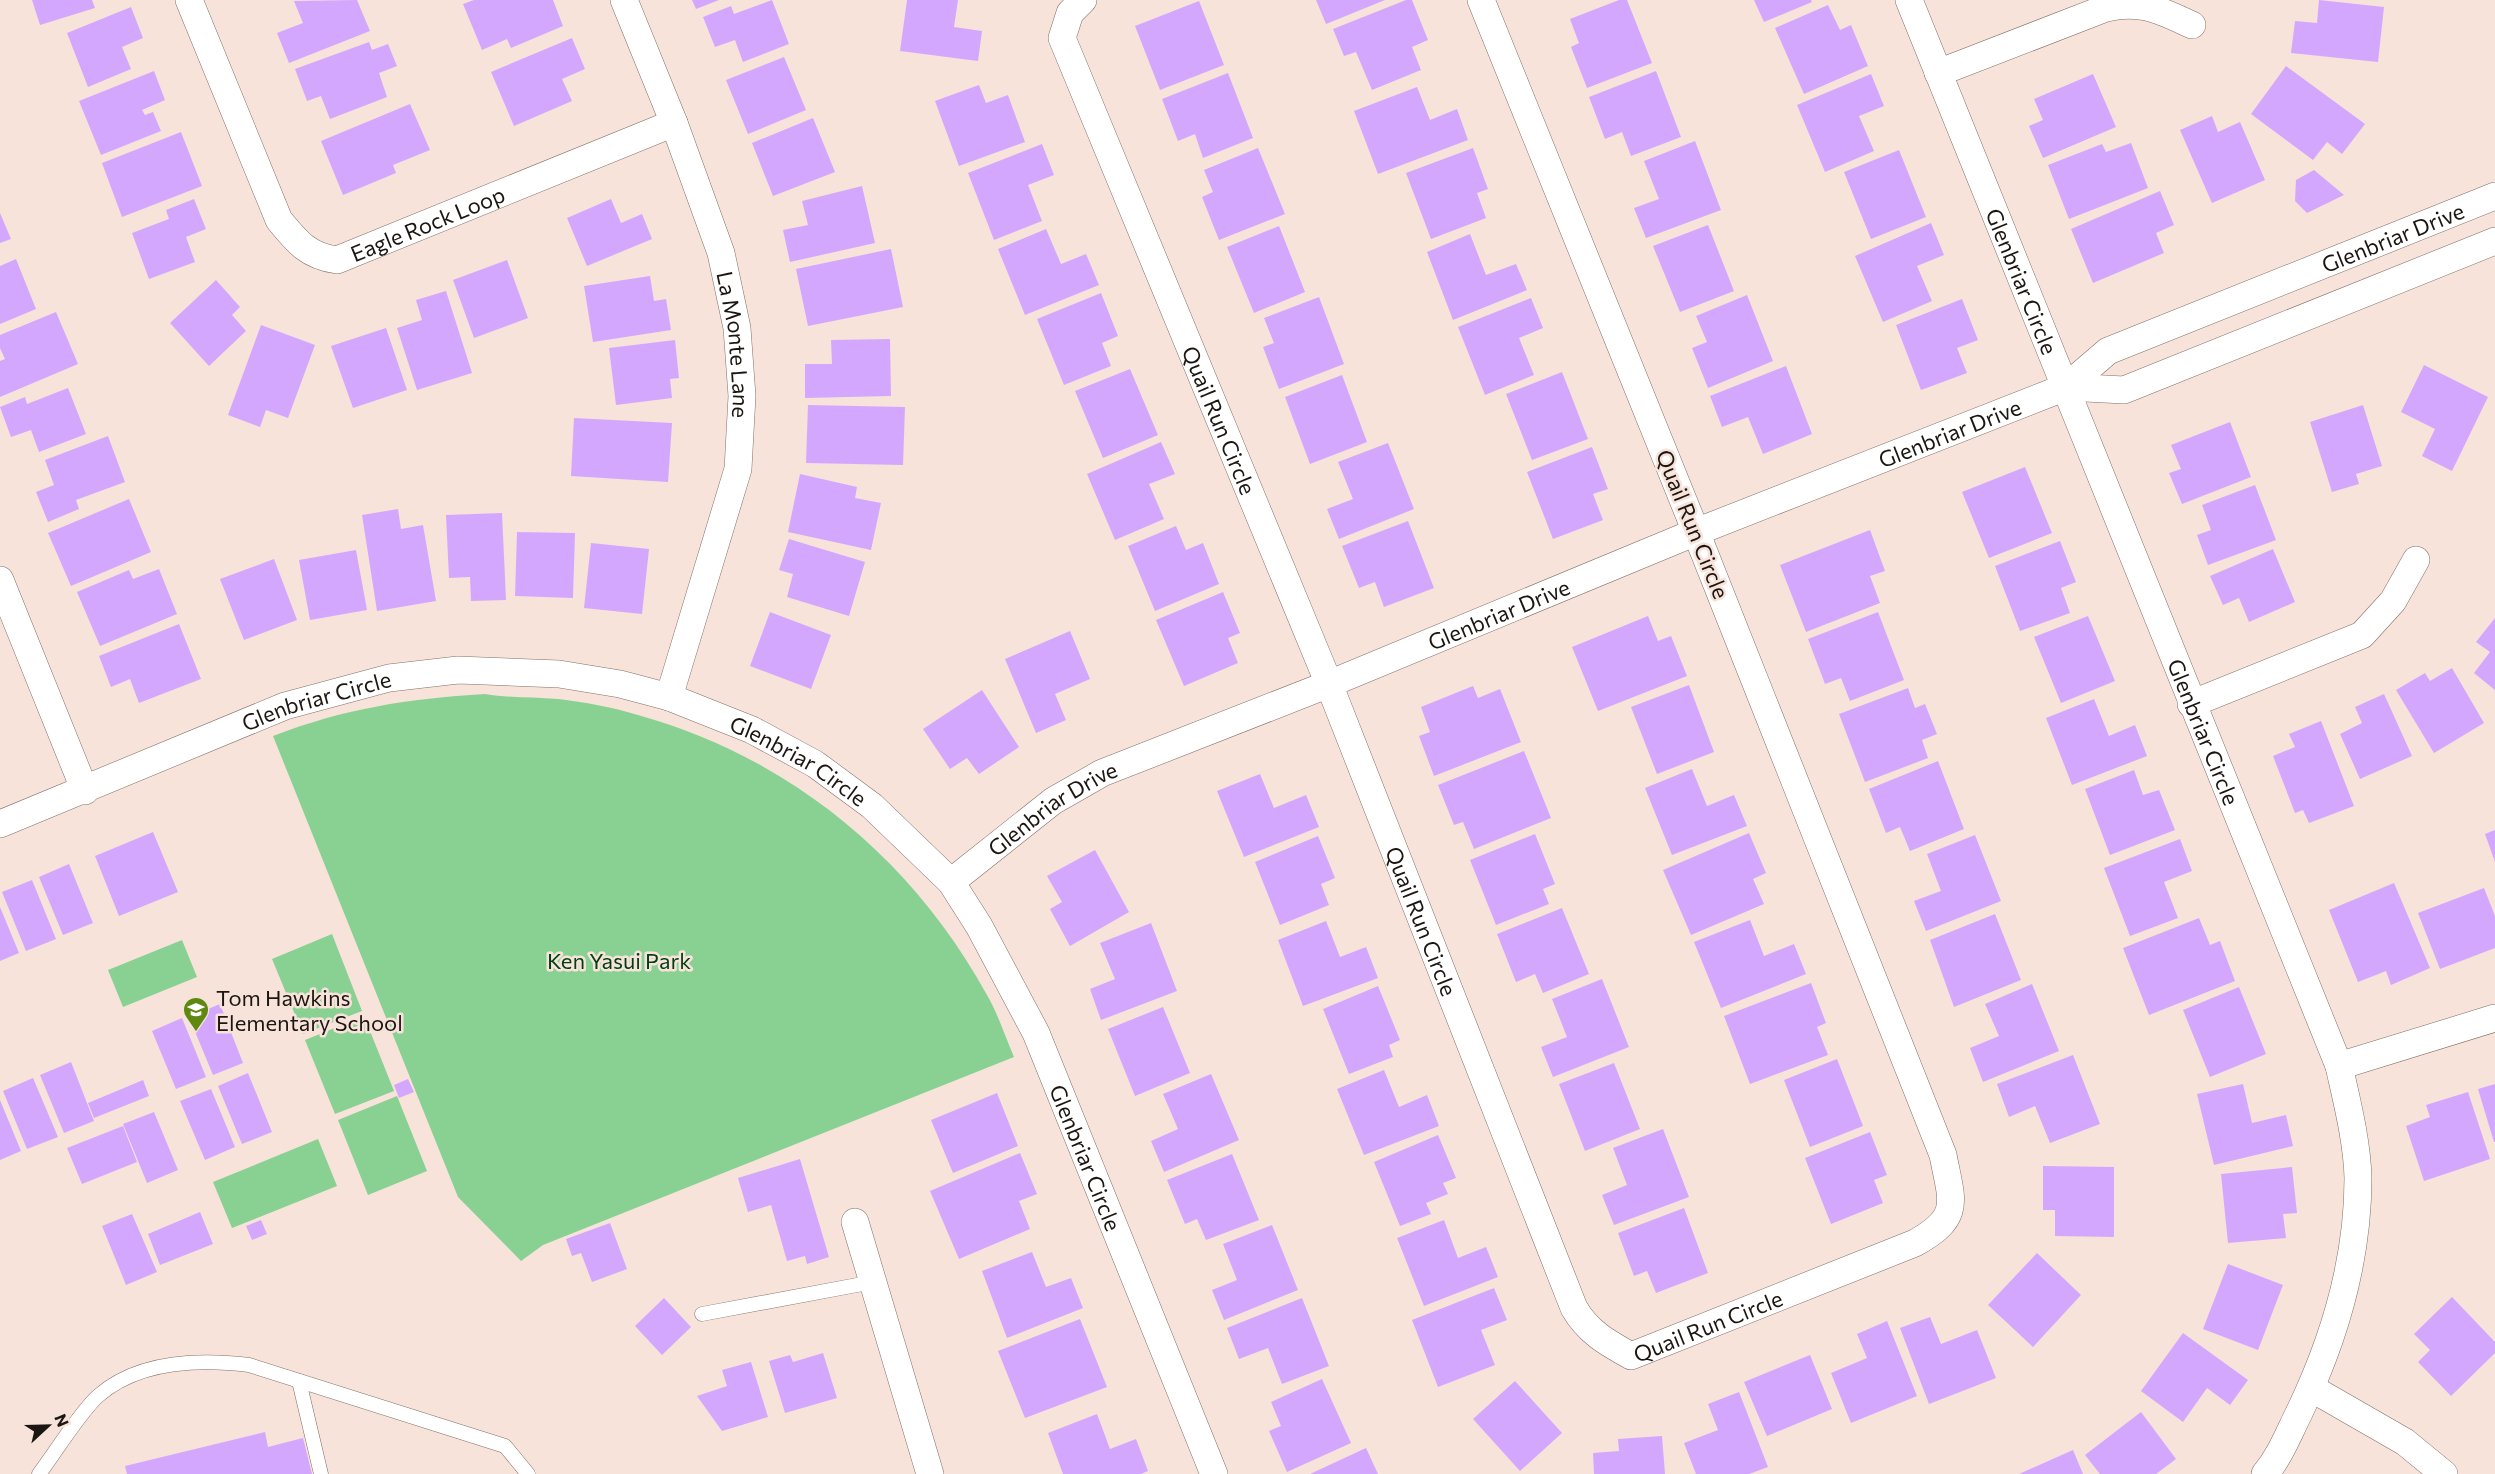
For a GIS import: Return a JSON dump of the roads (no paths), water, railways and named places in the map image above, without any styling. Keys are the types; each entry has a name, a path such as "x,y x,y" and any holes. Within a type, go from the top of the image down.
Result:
{"street":[{"name":"Eagle Rock Loop","path":"189,0 279,220 302,248 319,258 337,260 674,123"},
{"name":"La Monte Lane","path":"624,0 674,123 721,253 737,328 742,396 738,469 669,697"},
{"name":"Quail Run Circle","path":"1083,0 1070,13 1062,38 1329,684 1574,1308 1582,1323 1597,1338 1631,1356 1915,1243 1938,1230 1947,1220 1951,1200 1943,1155 1696,532 1481,0"},
{"name":"Glenbriar Circle","path":"1909,0 2066,387 2191,704 2339,1066 2351,1125 2358,1177 2355,1231 2346,1287 2331,1338 2311,1388 2276,1461 2265,1474"},
{"path":"1938,73 2106,8 2127,3 2146,5 2192,25"},
{"name":"Glenbriar Drive","path":"951,882 1053,801 1102,773 1329,684 1696,532 2066,387 2108,351 2495,196"},
{"name":"Glenbriar Drive","path":"2066,387 2124,390 2495,241"},
{"path":"2191,704 2362,635 2393,602 2416,560"},
{"path":"0,580 85,791"},
{"name":"Glenbriar Circle","path":"0,824 85,791 285,706 389,678 458,670 559,674 620,684 669,697 752,729 815,764 872,806 951,882 979,926 1036,1034 1214,1474"},
{"path":"2339,1066 2495,1018"},
{"path":"855,1221 930,1474"},
{"path":"2311,1388 2405,1442 2444,1474"}],"lane":[{"path":"702,1314 873,1282"},
{"path":"39,1474 98,1396 127,1377 162,1366 210,1360 249,1365 505,1446 528,1474"},
{"path":"299,1381 321,1474"}],"place":[{"name":"Tom Hawkins Elementary School","path":"196,1033"}],"park label":[{"name":"Ken Yasui Park","path":"619,960"}]}
